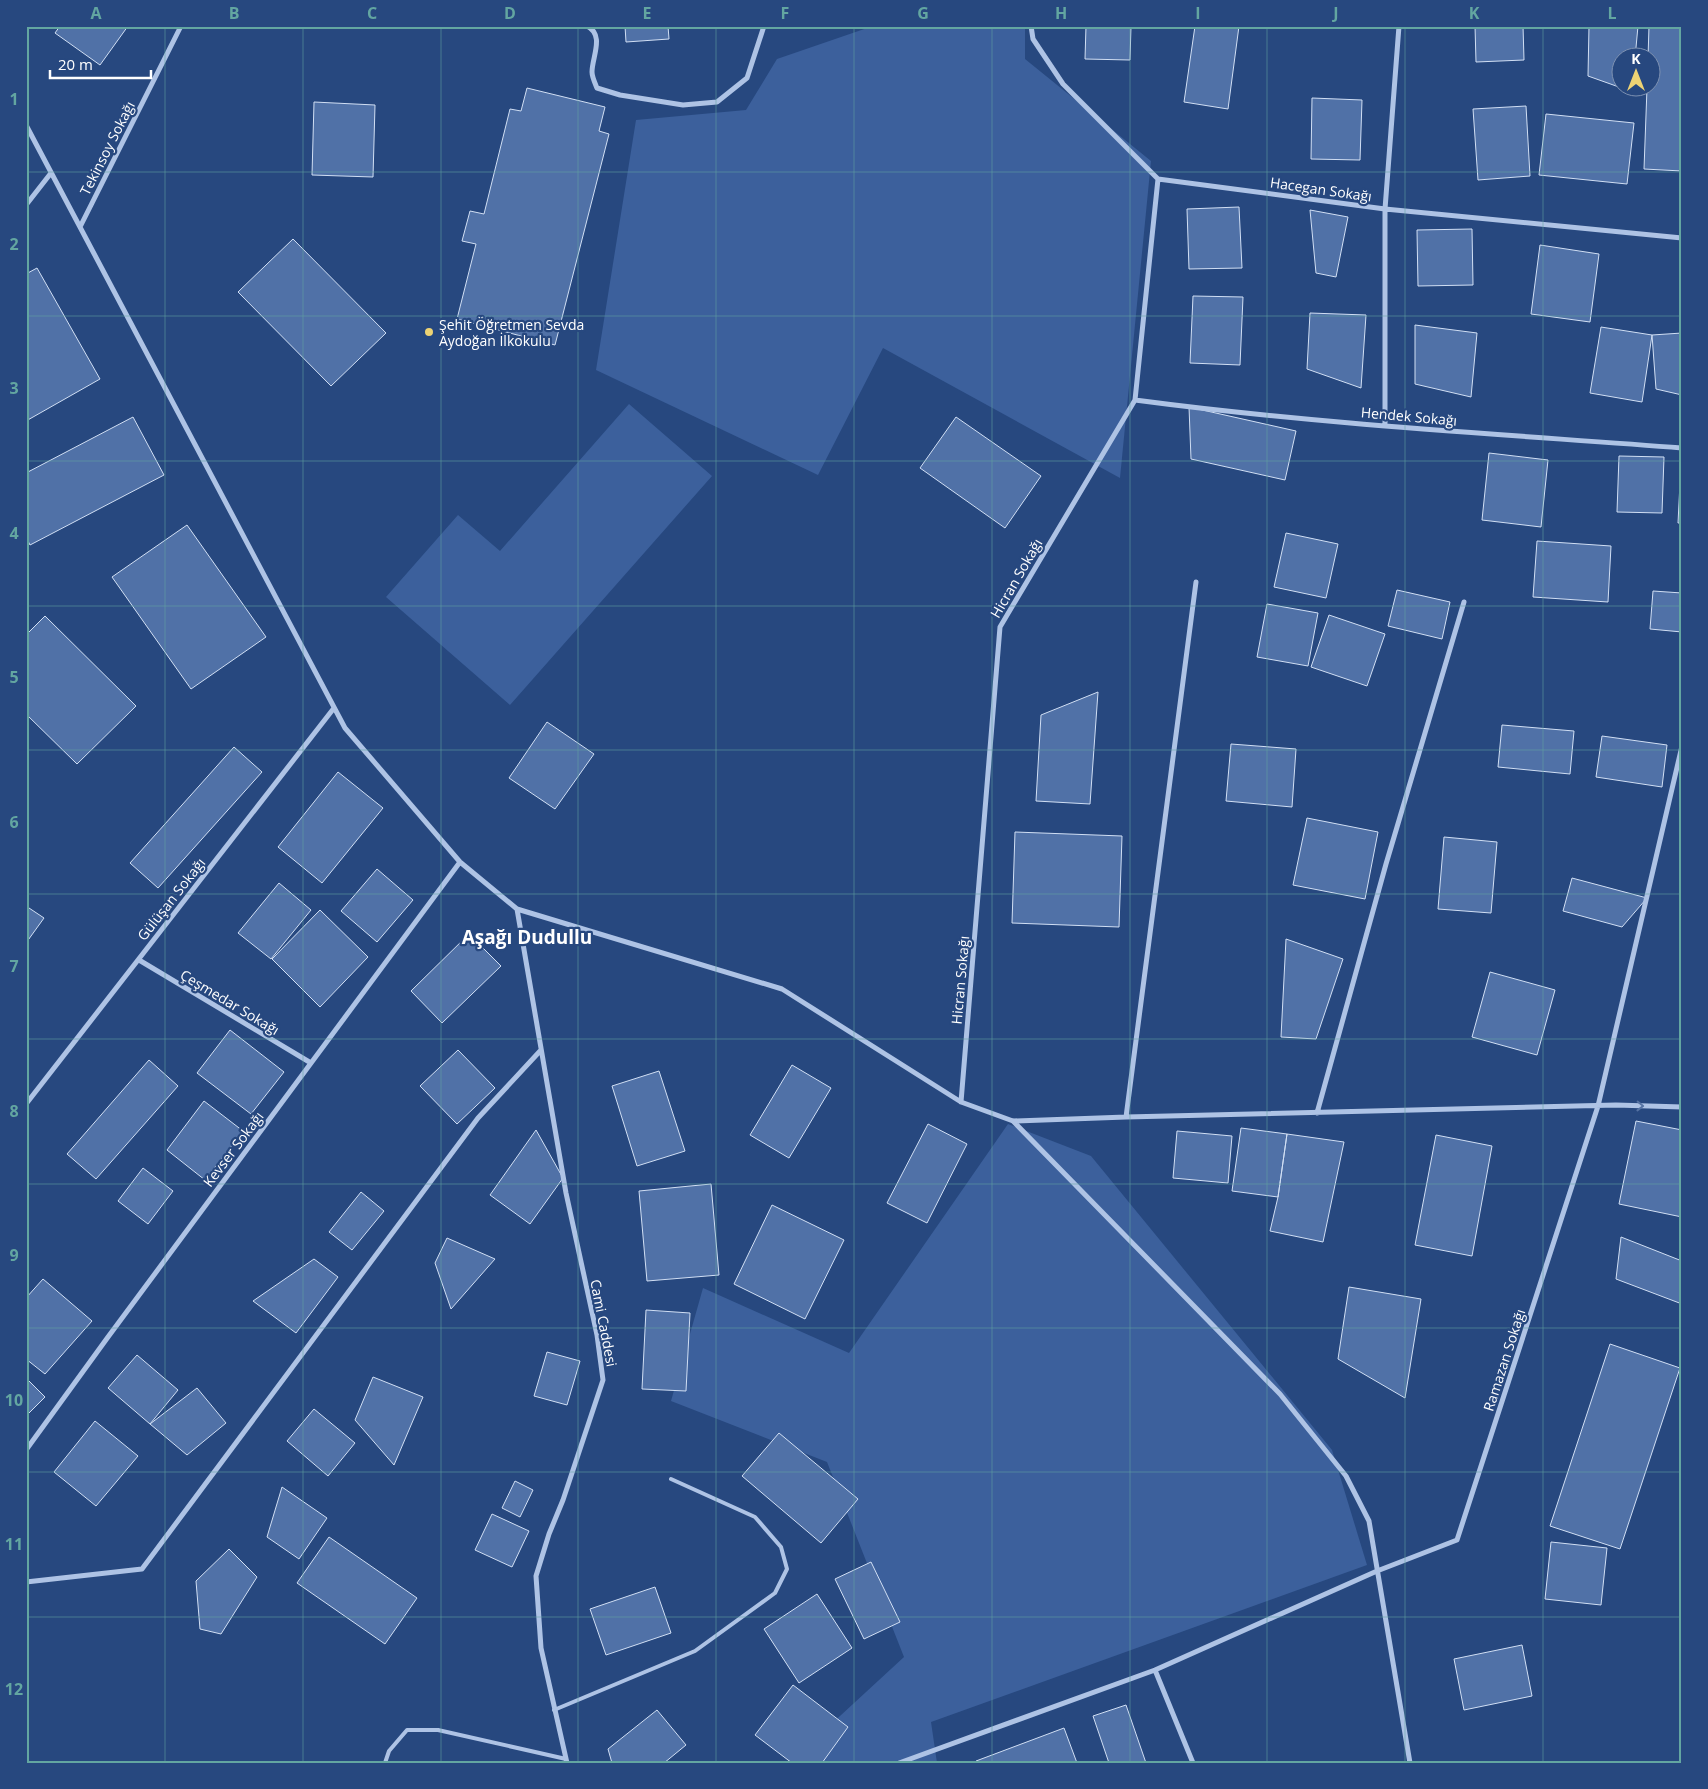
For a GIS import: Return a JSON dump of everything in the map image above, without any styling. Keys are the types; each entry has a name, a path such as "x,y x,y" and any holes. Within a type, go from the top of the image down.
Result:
{"street":[{"name":"Tekinsoy Sokağı","path":"80,227 181,26"},
{"path":"589,27 597,38 592,73 597,88 620,95 683,105 717,102 747,78 764,26"},
{"path":"1031,26 1033,39 1063,84 1158,179"},
{"path":"1385,426 1386,210 1399,26"},
{"path":"26,125 345,728 460,862 517,909 782,989 961,1102 1013,1121 1126,1116 1598,1106 1682,1107"},
{"path":"26,205 52,173"},
{"name":"Hacegan Sokağı","path":"1158,179 1386,210 1682,238"},
{"name":"Hicran Sokağı","path":"961,1102 1000,626 1134,400 1158,179"},
{"name":"Hendek Sokağı","path":"1134,400 1385,426 1682,448"},
{"path":"1126,1116 1196,582"},
{"path":"1317,1113 1386,864 1464,602"},
{"name":"Gülüşan Sokağı","path":"26,1104 334,708"},
{"path":"1598,1106 1682,746"},
{"name":"Kevser Sokağı","path":"26,1450 460,862"},
{"name":"Cami Caddesi","path":"517,909 566,1193 597,1335 603,1380 536,1576 541,1648 566,1761"},
{"name":"Çeşmedar Sokağı","path":"138,960 311,1063"},
{"path":"26,1582 142,1570 478,1118 541,1050"},
{"name":"Ramazan Sokağı","path":"1377,1571 1457,1540 1598,1106"},
{"path":"1013,1121 1280,1394 1346,1476 1369,1521 1410,1763"},
{"path":"900,1763 1155,1670 1377,1571"},
{"path":"1155,1670 1193,1763"}],"lane":[{"path":"554,1710 695,1651 775,1593 787,1569 781,1547 755,1517 671,1479"},
{"path":"385,1763 389,1751 407,1730 438,1730 566,1761"}],"shaded area":[{"path":"873,26 1025,26 1025,59 1151,161 1120,478 883,348 818,475 596,370 636,120 746,110 777,59"},
{"path":"629,404 712,476 510,705 386,597 458,515 500,551"},
{"path":"1008,1124 1091,1156 1332,1450 1367,1565 931,1722 937,1763 789,1763 904,1657 827,1462 671,1401 703,1288 849,1353"}],"building":[{"path":"60,26 128,26 100,65 55,33"},
{"path":"625,26 668,26 669,39 626,42"},
{"path":"1086,26 1131,26 1130,60 1085,59"},
{"path":"1195,26 1239,26 1228,109 1184,102"},
{"path":"1475,26 1523,26 1524,60 1476,62"},
{"path":"1589,26 1638,26 1636,48 1610,48 1610,84 1588,76"},
{"path":"1649,26 1674,26 1682,29 1682,171 1644,169 1647,98 1660,98 1660,48 1648,48"},
{"path":"527,88 605,107 599,131 609,134 555,345 457,319 476,244 462,241 470,211 484,214 510,109 521,111"},
{"path":"1312,98 1362,100 1360,160 1311,159"},
{"path":"314,102 375,105 373,177 312,175"},
{"path":"1526,106 1530,176 1478,180 1473,109"},
{"path":"1546,114 1634,123 1627,184 1539,175"},
{"path":"1239,207 1242,268 1189,269 1187,209"},
{"path":"1310,210 1348,217 1336,277 1316,273"},
{"path":"1472,229 1473,285 1418,286 1417,230"},
{"path":"293,239 386,333 331,386 238,292"},
{"path":"1540,245 1599,254 1590,322 1531,314"},
{"path":"37,268 100,379 26,421 26,274"},
{"path":"1193,296 1243,297 1240,365 1190,363"},
{"path":"1310,313 1366,315 1361,388 1307,369"},
{"path":"1415,325 1477,333 1471,397 1415,384"},
{"path":"1601,327 1652,335 1642,402 1590,393"},
{"path":"1682,333 1682,395 1656,389 1652,335"},
{"path":"1189,407 1296,431 1285,480 1191,459"},
{"path":"133,417 164,475 30,545 26,537 26,473"},
{"path":"956,417 1041,476 1005,528 920,468"},
{"path":"1489,453 1548,460 1541,527 1482,520"},
{"path":"1619,456 1664,457 1662,513 1617,512"},
{"path":"1681,463 1682,523 1678,523"},
{"path":"187,525 266,637 191,689 112,577"},
{"path":"1286,533 1338,544 1326,598 1274,587"},
{"path":"1537,541 1611,546 1608,602 1533,597"},
{"path":"1397,590 1450,602 1442,639 1388,626"},
{"path":"1653,591 1682,593 1682,632 1650,629"},
{"path":"1267,604 1318,613 1308,666 1257,657"},
{"path":"1329,615 1385,634 1367,686 1311,667"},
{"path":"45,616 136,706 77,764 26,714 26,635"},
{"path":"1098,692 1090,804 1036,801 1041,715"},
{"path":"547,722 594,754 555,809 509,778"},
{"path":"1502,725 1574,731 1570,774 1498,767"},
{"path":"1602,736 1667,745 1662,787 1596,777"},
{"path":"1231,744 1296,749 1292,807 1226,801"},
{"path":"234,747 262,772 158,888 130,863"},
{"path":"338,772 383,808 322,883 278,847"},
{"path":"1307,818 1378,832 1365,899 1293,885"},
{"path":"1015,832 1122,836 1119,927 1012,923"},
{"path":"1444,837 1497,842 1491,913 1438,909"},
{"path":"377,869 413,900 377,942 341,911"},
{"path":"1572,878 1647,898 1622,927 1563,911"},
{"path":"279,883 311,910 271,959 238,933"},
{"path":"26,906 44,918 26,943"},
{"path":"320,910 368,957 320,1007 272,959"},
{"path":"469,934 501,966 442,1023 411,991"},
{"path":"1286,939 1343,959 1316,1039 1281,1037"},
{"path":"1490,972 1555,990 1537,1055 1472,1037"},
{"path":"230,1030 284,1072 251,1114 197,1073"},
{"path":"458,1050 495,1088 457,1124 420,1086"},
{"path":"149,1060 178,1086 96,1179 67,1154"},
{"path":"792,1065 831,1088 789,1158 750,1135"},
{"path":"659,1071 685,1151 637,1166 612,1086"},
{"path":"204,1101 243,1131 205,1180 167,1150"},
{"path":"1636,1121 1682,1130 1682,1217 1619,1204"},
{"path":"928,1124 967,1144 927,1223 887,1203"},
{"path":"1241,1128 1287,1134 1278,1197 1232,1191"},
{"path":"536,1130 563,1178 530,1224 490,1195"},
{"path":"1177,1131 1232,1136 1228,1183 1173,1178"},
{"path":"1287,1134 1344,1142 1323,1242 1270,1231 1278,1197"},
{"path":"1436,1135 1492,1146 1472,1256 1415,1245"},
{"path":"143,1168 173,1191 148,1224 118,1201"},
{"path":"711,1184 719,1275 647,1281 639,1191"},
{"path":"361,1192 384,1211 352,1250 329,1232"},
{"path":"772,1205 844,1240 805,1319 734,1284"},
{"path":"1621,1237 1682,1261 1682,1304 1616,1279"},
{"path":"447,1238 495,1259 451,1309 435,1263"},
{"path":"314,1259 338,1277 296,1333 253,1301"},
{"path":"43,1279 92,1321 45,1374 26,1359 26,1298"},
{"path":"1349,1287 1421,1299 1405,1398 1338,1359"},
{"path":"646,1310 690,1313 686,1391 642,1389"},
{"path":"1610,1344 1680,1368 1620,1549 1550,1526"},
{"path":"547,1352 580,1361 567,1405 534,1396"},
{"path":"137,1355 178,1390 150,1424 108,1388"},
{"path":"373,1377 423,1397 394,1465 355,1420"},
{"path":"26,1378 45,1397 26,1416"},
{"path":"197,1388 226,1423 187,1455 150,1424"},
{"path":"314,1409 355,1443 328,1476 287,1441"},
{"path":"95,1421 138,1456 96,1506 54,1472"},
{"path":"779,1433 858,1499 821,1543 742,1476"},
{"path":"515,1481 533,1490 520,1517 502,1508"},
{"path":"282,1487 327,1518 299,1559 267,1537"},
{"path":"492,1514 529,1531 512,1567 475,1550"},
{"path":"329,1537 417,1598 385,1644 297,1583"},
{"path":"1551,1542 1607,1548 1601,1605 1545,1599"},
{"path":"229,1549 257,1577 221,1634 200,1629 196,1581"},
{"path":"871,1562 900,1622 864,1639 835,1579"},
{"path":"655,1587 671,1633 606,1655 590,1609"},
{"path":"817,1594 852,1648 799,1683 764,1629"},
{"path":"1522,1645 1532,1696 1464,1710 1454,1659"},
{"path":"793,1685 848,1727 822,1763 792,1763 755,1735"},
{"path":"1126,1705 1146,1763 1109,1763 1093,1716"},
{"path":"657,1710 686,1745 664,1763 612,1763 608,1749"},
{"path":"1064,1728 1077,1763 977,1763 976,1761"}],"place":[{"name":"Şehit Öğretmen Sevda Aydoğan İlkokulu","path":"429,332"}],"district":[{"name":"Aşağı Dudullu","path":"527,937"}]}
